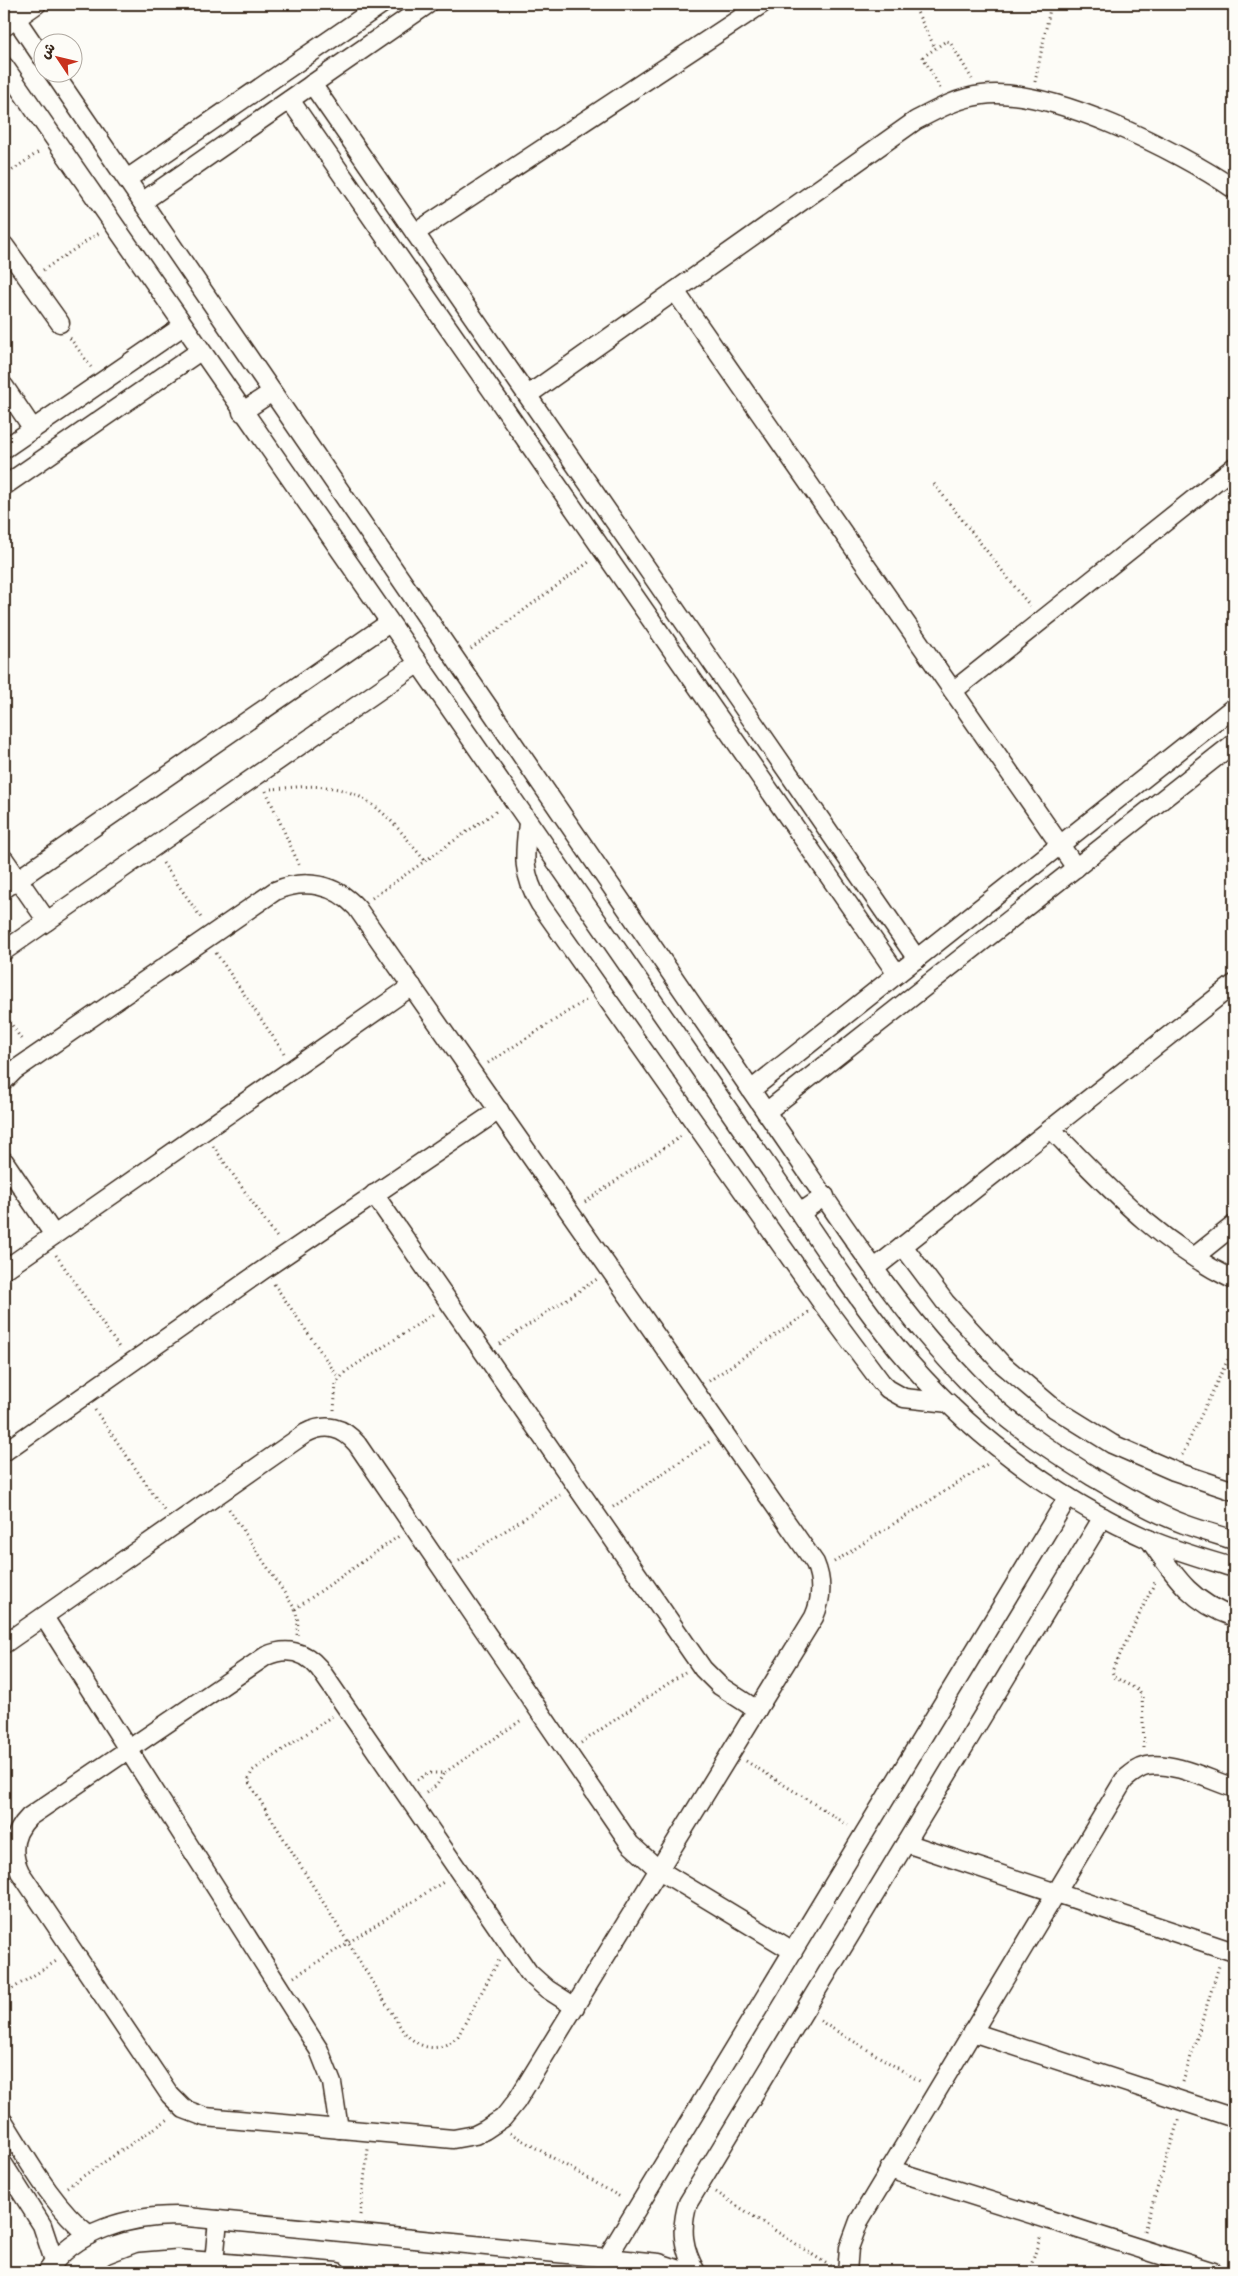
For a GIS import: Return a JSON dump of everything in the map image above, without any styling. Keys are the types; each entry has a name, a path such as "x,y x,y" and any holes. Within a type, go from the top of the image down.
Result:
{"street":[{"path":"6,4 10,23 32,46"},
{"path":"10,23 37,4"},
{"path":"127,179 382,4"},
{"path":"142,202 428,4"},
{"path":"416,234 762,4"},
{"path":"4,66 417,664 876,1320 923,1377 949,1404 1005,1452 1068,1497 1148,1539 1234,1568"},
{"path":"60,82 766,1112 875,1268 923,1332 968,1382 1025,1432 1058,1456 1131,1500 1184,1524 1234,1540"},
{"path":"312,84 917,959"},
{"path":"528,395 915,121 949,103 981,95 1006,93 1032,97 1134,134 1182,158 1234,189"},
{"path":"290,100 897,974"},
{"path":"4,245 60,323"},
{"path":"675,291 1076,868"},
{"path":"4,449 183,326"},
{"path":"4,486 200,351"},
{"path":"4,386 33,429"},
{"path":"242,412 272,392"},
{"path":"953,691 1234,467"},
{"path":"11,884 389,623"},
{"path":"4,951 417,664"},
{"path":"751,1090 1234,707"},
{"path":"766,1112 1234,743"},
{"path":"528,823 524,858 525,870 533,894 822,1303 888,1389 914,1401 949,1404"},
{"path":"4,858 11,884 47,921"},
{"path":"4,1081 14,1070 275,891 285,886 307,883 319,885 340,893 357,908 815,1563 819,1572 821,1591 818,1609 575,2007 513,2106 494,2124 475,2135 453,2139 339,2129 205,2117 184,2109 170,2095 20,1872 14,1855 15,1838 23,1823 29,1817 266,1656 275,1652 295,1652 312,1661 508,1944 537,1982 575,2007"},
{"path":"875,1268 1234,984"},
{"path":"4,1270 412,986"},
{"path":"4,1452 263,1270 498,1110"},
{"path":"1051,1129 1136,1216 1194,1257 1234,1280"},
{"path":"4,1162 50,1238"},
{"path":"374,1194 698,1663 720,1686 757,1710"},
{"path":"800,1213 825,1196"},
{"path":"1194,1257 1234,1225"},
{"path":"903,1246 945,1302 1009,1370 1054,1408 1112,1444 1174,1472 1234,1491"},
{"path":"4,1644 306,1433 315,1429 334,1428 351,1437 357,1444 630,1844 659,1870 793,1951"},
{"path":"607,2258 1068,1497"},
{"path":"696,2272 688,2258 682,2231 688,2203 1103,1517"},
{"path":"1148,1539 1192,1595 1210,1607 1234,1617"},
{"path":"44,1617 324,2061 332,2083 339,2129"},
{"path":"839,2270 849,2248 858,2220 1124,1780 1145,1766 1158,1764 1170,1766 1234,1788"},
{"path":"906,1843 1229,1950"},
{"path":"972,2032 1234,2118"},
{"path":"4,2122 52,2197 68,2217 89,2235"},
{"path":"4,2165 42,2225 50,2266 89,2235 123,2222 158,2216 358,2233 659,2263 686,2272"},
{"path":"889,2169 1214,2272"},
{"path":"214,2262 218,2220"},
{"path":"114,2272 140,2262 158,2260 214,2262 337,2272"}],"path":[{"path":"913,4 935,48"},
{"path":"1032,97 1051,4"},
{"path":"949,103 924,59 924,55 946,41 950,42 981,95"},
{"path":"4,176 55,141"},
{"path":"28,280 113,224"},
{"path":"60,323 101,382"},
{"path":"934,484 1042,620"},
{"path":"456,660 604,551"},
{"path":"307,883 265,789 325,787 354,794 380,809 425,861"},
{"path":"357,908 512,800"},
{"path":"152,848 294,1068"},
{"path":"473,1073 600,990"},
{"path":"4,1013 33,1057"},
{"path":"570,1212 697,1125"},
{"path":"203,1131 288,1253"},
{"path":"50,1238 129,1363"},
{"path":"263,1270 339,1378"},
{"path":"485,1354 611,1270"},
{"path":"695,1390 822,1303"},
{"path":"334,1428 334,1391 339,1378 345,1372 450,1304"},
{"path":"1174,1472 1234,1347"},
{"path":"84,1395 175,1525"},
{"path":"598,1518 724,1431"},
{"path":"819,1572 1005,1452"},
{"path":"444,1571 575,1485"},
{"path":"219,1494 295,1609 298,1621 295,1652"},
{"path":"295,1609 413,1526"},
{"path":"1145,1766 1142,1696 1138,1690 1114,1677 1112,1671 1165,1562"},
{"path":"567,1753 698,1663"},
{"path":"345,1707 252,1771 248,1781 404,2031 419,2045 429,2048 450,2044 458,2036 508,1944"},
{"path":"407,1796 437,1785 444,1772 538,1709"},
{"path":"731,1752 864,1835"},
{"path":"407,1796 429,1773 444,1772"},
{"path":"279,1987 458,1872"},
{"path":"1139,2248 1181,2100 1229,1950"},
{"path":"4,1994 73,1951"},
{"path":"804,2011 936,2092"},
{"path":"52,2197 184,2109"},
{"path":"494,2124 638,2207"},
{"path":"358,2233 370,2131"},
{"path":"701,2182 839,2270"},
{"path":"1030,2272 1046,2219"}]}
